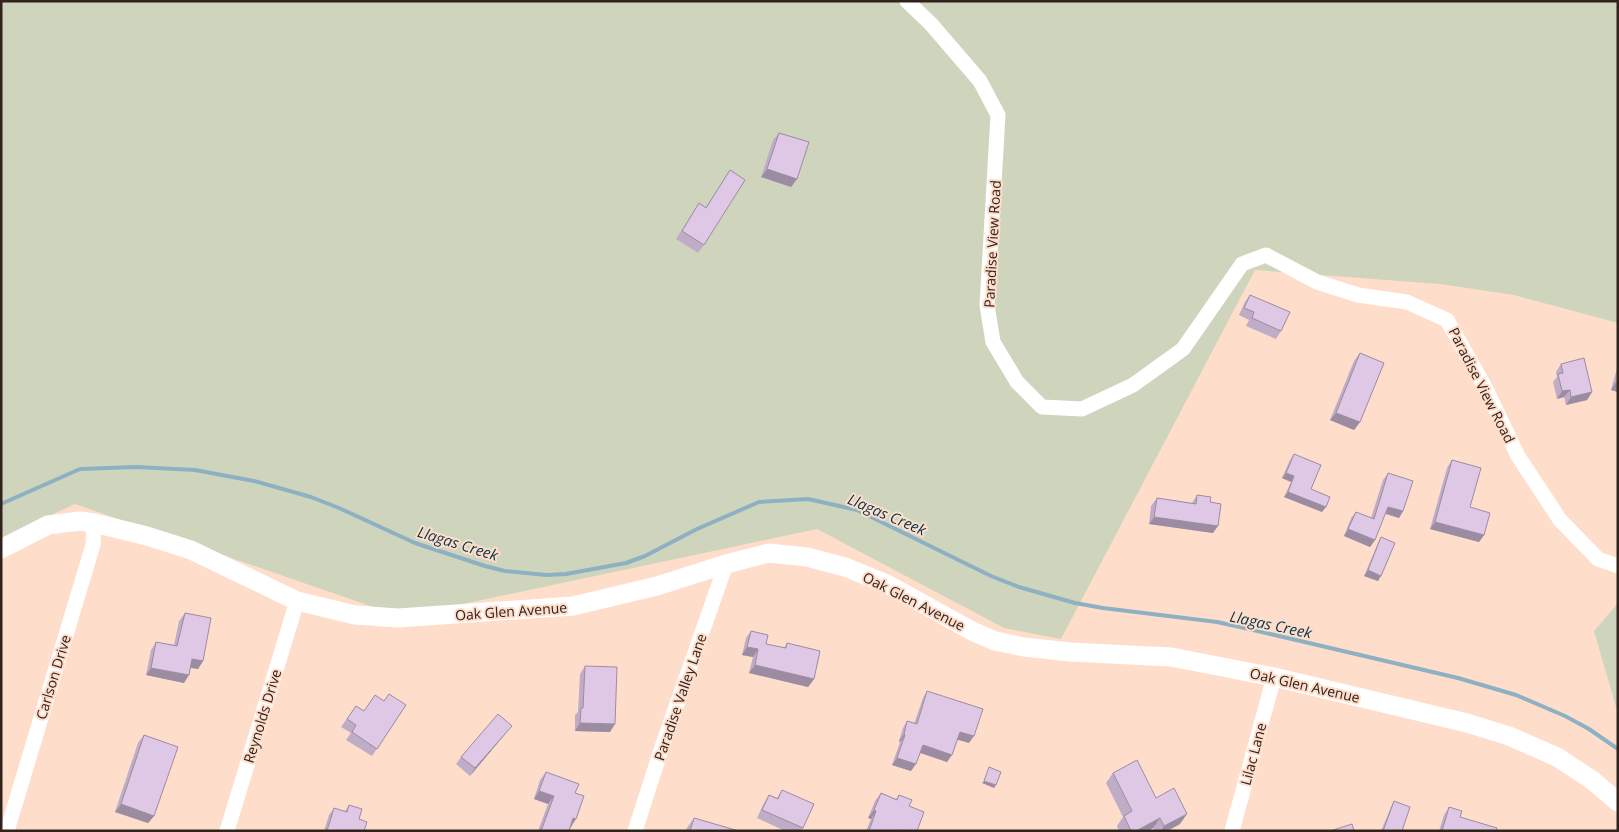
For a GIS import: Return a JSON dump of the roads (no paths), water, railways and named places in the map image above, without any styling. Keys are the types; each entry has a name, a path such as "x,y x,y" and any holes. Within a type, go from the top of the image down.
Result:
{"street":[{"name":"Paradise View Road","path":"907,1 931,24 980,81 998,115 987,305 993,342 1016,382 1042,407 1082,409 1133,385 1183,349 1242,264 1266,256 1317,282 1358,295 1407,302 1448,320 1485,386 1518,456 1560,520 1598,559 1618,566"},
{"name":"Oak Glen Avenue","path":"1,549 48,525 80,521 94,523 147,536 191,550 297,601 355,616 398,618 573,606 657,586 726,564 769,553 806,557 846,567 887,584 963,626 995,641 1024,647 1070,652 1171,657 1274,677 1467,723 1509,736 1557,757 1592,780 1618,802"},
{"name":"Carlson Drive","path":"7,831 93,545 94,523"},
{"name":"Paradise Valley Lane","path":"635,831 662,747 726,564"},
{"name":"Reynolds Drive","path":"227,831 297,601"},
{"name":"Lilac Lane","path":"1232,831 1274,677"}],"waterway":[{"name":"Llagas Creek","path":"1,504 80,469 136,467 195,470 254,481 311,497 415,543 485,566 505,571 546,575 566,574 626,563 645,556 697,529 759,502 808,499 857,510 991,576 1019,587 1075,603 1103,608 1217,622 1458,678 1516,695 1565,716 1589,729 1618,749"}]}
